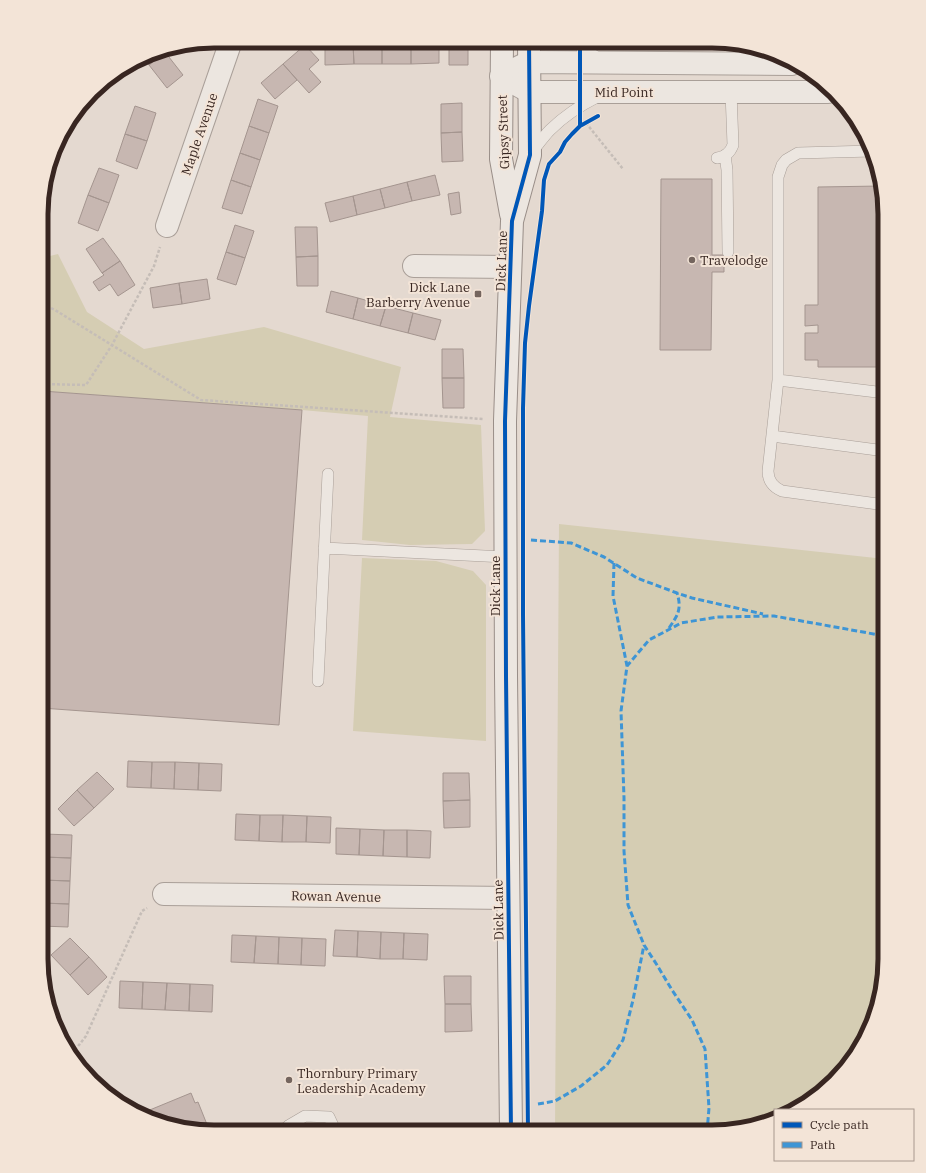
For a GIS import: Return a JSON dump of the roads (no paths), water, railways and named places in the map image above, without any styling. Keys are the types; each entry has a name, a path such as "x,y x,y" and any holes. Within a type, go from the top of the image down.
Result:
{"street":[{"name":"Maple Avenue","path":"167,226 229,48"},
{"name":"Gipsy Street","path":"502,48 501,159 512,221"},
{"path":"502,76 529,52 605,62 783,64"},
{"name":"Dick Lane","path":"511,1125 505,421 512,221 530,155 529,52"},
{"name":"Mid Point","path":"502,76 530,92 824,92"},
{"path":"414,266 510,267"},
{"name":"Rowan Avenue","path":"164,894 508,898"}],"lane":[{"path":"583,48 605,62"},
{"path":"530,155 549,131 580,106 607,92"},
{"path":"728,252 726,170 721,157 732,149 733,145 731,92"},
{"path":"866,151 798,153 786,160 780,170 778,184 778,380 768,476 771,484 778,490 878,504"},
{"path":"778,380 878,392"},
{"path":"772,436 878,450"},
{"path":"318,681 328,474"},
{"path":"324,548 505,557"},
{"path":"290,1125 305,1116 329,1117 333,1125"}],"place":[{"name":"Travelodge","path":"692,260"},
{"name":"Dick Lane Barberry Avenue","path":"478,294"},
{"name":"Thornbury Primary Leadership Academy","path":"289,1080"}]}
